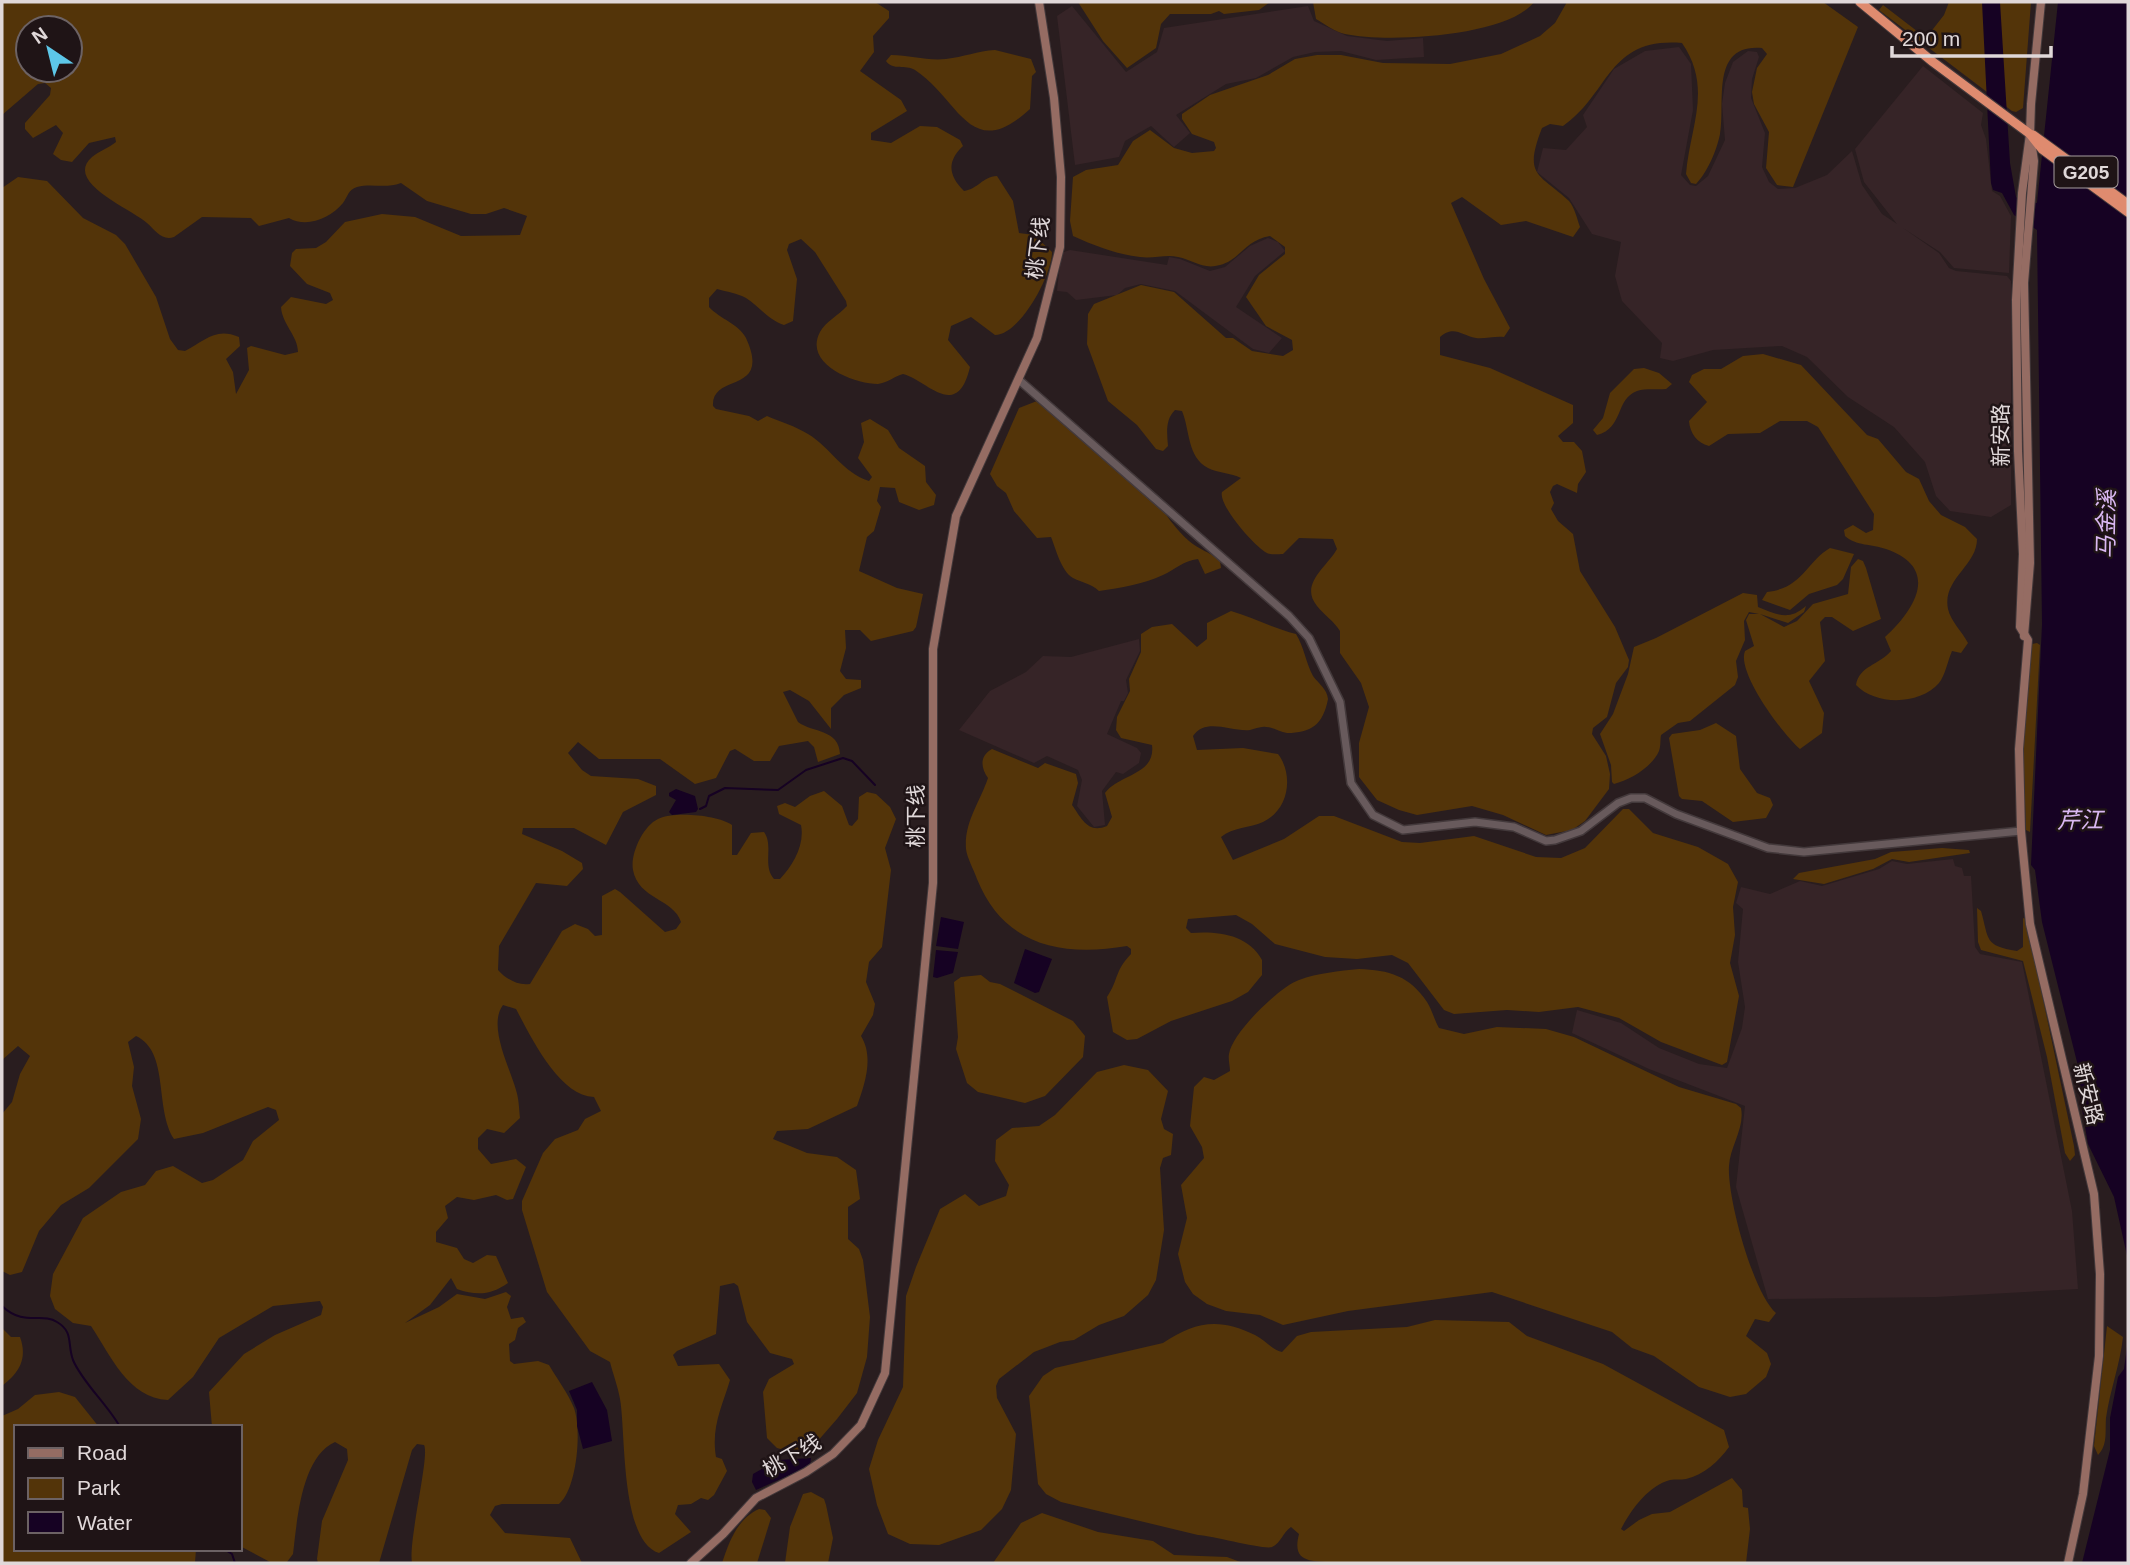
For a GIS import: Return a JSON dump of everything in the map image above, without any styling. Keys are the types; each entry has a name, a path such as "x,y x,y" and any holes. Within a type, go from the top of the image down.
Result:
{"highway":[{"name":"G205","path":"1860,2 1870,6 1984,100 2128,204"},
{"path":"2043,144 2128,212"}],"main road":[{"name":"桃下线","path":"691,1563 723,1534 756,1497 806,1472 833,1454 861,1425 885,1373 933,883 933,649 956,516 1019,380 1040,327 1060,247 1061,177 1054,98 1039,2"},
{"path":"2031,134 2041,2"},
{"name":"新安路","path":"2031,134 2016,300 2018,452 2023,554 2020,627 2028,640 2019,749 2021,831 2030,923 2094,1194 2100,1262 2099,1356 2083,1493 2068,1563"}],"street":[{"path":"1019,380 1289,616 1309,638 1340,702 1351,783 1373,815 1403,830 1475,822 1514,827 1545,841 1555,840 1581,831 1618,803 1631,798 1645,798 1676,814 1768,848 1804,852 2021,831"}],"shaded area":[{"path":"1072,6 1126,72 1157,52 1164,28 1308,6 1314,21 1347,36 1387,41 1423,38 1424,57 1376,60 1341,51 1315,52 1293,57 1256,78 1226,84 1176,115 1190,133 1174,147 1151,126 1125,141 1119,157 1075,165 1057,16"},
{"path":"1679,47 1691,64 1693,110 1681,175 1690,185 1696,186 1708,176 1725,140 1722,104 1725,83 1733,62 1748,51 1757,52 1759,57 1752,79 1751,98 1765,133 1762,167 1769,182 1778,189 1795,188 1827,175 1852,151 1862,185 1882,214 1897,224 1864,182 1855,149 1923,66 1983,113 1981,125 1986,139 1992,191 2000,196 2011,216 2009,273 1954,268 1940,252 1903,228 1939,253 1949,268 2007,276 2011,281 2011,505 1991,517 1950,511 1936,496 1925,462 1894,427 1848,397 1807,357 1782,346 1713,350 1673,361 1660,358 1662,343 1622,301 1615,276 1621,242 1592,234 1569,198 1537,172 1543,148 1566,150 1587,127 1583,115 1614,69 1645,51"},
{"path":"1268,238 1278,242 1285,251 1255,276 1236,307 1282,338 1269,353 1253,349 1175,291 1141,284 1125,288 1117,295 1076,300 1067,292 1057,291 1061,253 1070,250 1167,265 1169,257 1210,271 1225,267 1250,246"},
{"path":"1139,639 1140,651 1126,680 1128,693 1124,701 1121,701 1107,734 1137,748 1141,753 1139,763 1123,774 1116,772 1102,791 1105,825 1094,827 1077,806 1082,780 1078,770 1047,756 1034,763 959,730 990,691 1026,672 1043,656 1071,657"},
{"path":"1953,859 1955,866 1962,868 1964,876 1971,876 1975,947 1980,954 2022,962 2072,1211 2078,1289 1936,1297 1768,1299 1736,1187 1745,1106 1649,1069 1572,1033 1577,1010 1621,1023 1659,1048 1699,1064 1727,1068 1742,1028 1745,1007 1738,962 1743,909 1736,903 1741,887 1770,894 1800,881 1822,886 1879,869 1892,861 1907,864"}],"green space":[{"path":"2,2 875,2 889,11 889,18 873,36 874,52 860,71 901,100 907,111 871,133 871,140 891,143 920,126 937,127 960,140 963,146 952,163 953,174 959,185 964,191 969,190 987,178 997,176 1013,201 1019,233 1034,235 1052,252 1047,275 1033,302 1024,315 1005,332 995,335 971,317 951,326 948,340 970,367 964,383 957,392 949,395 903,374 878,384 868,383 845,376 825,363 819,354 817,343 820,332 847,306 815,252 801,239 789,244 787,250 797,279 793,321 784,325 773,320 746,298 717,289 709,298 709,307 743,333 752,356 752,368 746,376 721,389 715,396 713,406 716,409 749,416 758,421 767,416 798,429 816,439 852,472 869,481 872,477 858,458 864,442 861,423 870,419 888,430 899,448 925,466 926,482 936,495 934,505 919,510 899,502 895,488 880,487 877,501 881,507 874,531 867,537 859,571 897,588 923,594 916,627 913,631 871,641 860,630 845,630 846,648 840,671 846,679 861,680 861,688 844,695 831,708 831,729 809,701 790,690 783,692 798,722 830,736 839,746 840,754 818,762 814,747 808,741 779,746 770,761 754,761 735,749 730,751 716,778 695,784 660,759 599,759 578,742 568,753 582,770 591,776 638,779 656,786 656,795 623,812 606,845 574,828 523,828 522,834 562,851 582,863 583,869 567,886 536,883 499,946 498,970 512,981 530,984 562,931 575,924 588,929 595,936 602,935 602,896 615,889 665,932 676,929 681,922 677,914 642,887 633,870 639,841 647,828 658,819 685,815 707,817 732,825 732,855 737,855 751,833 764,832 768,843 771,874 774,879 780,879 797,854 802,832 801,825 779,814 777,806 785,803 795,807 810,796 824,791 842,806 849,825 852,826 858,819 859,797 867,792 876,794 890,807 896,819 885,848 891,870 882,947 869,962 866,982 875,1004 873,1015 861,1036 868,1062 857,1106 808,1129 777,1131 773,1139 807,1153 837,1157 856,1170 860,1199 848,1207 848,1239 859,1249 863,1260 870,1317 867,1357 857,1393 816,1443 795,1453 777,1448 767,1438 763,1392 769,1379 794,1364 792,1359 770,1353 747,1322 738,1286 734,1283 720,1286 716,1334 673,1355 678,1366 719,1364 730,1380 715,1436 716,1457 722,1459 727,1471 714,1495 708,1500 701,1498 691,1504 678,1505 675,1514 691,1532 659,1553 646,1544 637,1529 631,1508 620,1399 610,1362 590,1351 547,1292 522,1210 522,1201 543,1153 555,1139 578,1130 585,1119 601,1111 594,1097 569,1087 558,1076 538,1049 516,1009 503,1005 498,1024 502,1048 517,1093 520,1118 504,1133 487,1129 478,1138 478,1149 491,1164 516,1159 526,1167 513,1199 507,1200 496,1195 474,1200 457,1197 445,1206 448,1218 436,1232 436,1242 457,1248 464,1259 473,1263 487,1255 496,1256 508,1283 490,1292 471,1293 457,1289 451,1278 430,1305 405,1323 439,1307 457,1294 485,1299 506,1292 511,1296 507,1307 511,1319 523,1317 526,1322 518,1328 515,1340 509,1344 510,1361 514,1364 538,1361 549,1365 574,1408 578,1444 570,1486 559,1504 502,1504 495,1506 490,1515 505,1533 570,1538 582,1563 412,1563 425,1452 424,1445 417,1444 412,1450 379,1563 318,1563 322,1521 348,1460 347,1449 335,1442 315,1461 308,1476 299,1508 293,1554 287,1562 270,1562 242,1547 242,1425 212,1425 209,1392 244,1354 275,1335 321,1315 323,1307 320,1301 273,1306 219,1338 193,1377 168,1400 142,1392 131,1384 91,1326 73,1323 55,1309 50,1296 53,1274 83,1218 121,1192 145,1185 156,1171 173,1166 202,1183 213,1180 243,1160 253,1141 279,1120 276,1110 268,1107 203,1133 174,1139 164,1112 158,1067 147,1044 136,1036 128,1042 134,1067 132,1086 141,1119 138,1139 89,1188 61,1205 39,1231 22,1272 10,1275 2,1271 2,1114 12,1102 20,1074 30,1056 18,1046 2,1060 2,188 18,177 47,181 83,218 116,235 125,244 156,297 170,339 178,350 185,351 217,334 239,337 240,346 226,359 233,372 236,394 249,370 247,348 251,346 285,355 298,352 281,307 291,297 326,304 333,300 330,293 307,284 290,266 292,253 296,249 316,248 326,242 345,222 382,214 415,217 461,236 520,235 527,216 504,208 486,214 471,214 427,201 401,183 354,188 338,209 310,222 289,218 259,226 251,218 202,217 174,237 166,238 103,194 86,176 85,166 92,157 116,142 115,137 89,143 72,162 61,160 53,154 63,133 56,125 33,138 25,129 25,123 50,95 51,88 46,84 84,84 84,14 14,14 14,84 38,84 2,115"},
{"path":"1078,2 1270,2 1259,10 1224,14 1219,11 1211,14 1170,14 1161,24 1156,48 1127,68 1103,41"},
{"path":"1313,2 1534,2 1520,14 1474,30 1388,38 1338,32 1316,19"},
{"path":"1567,2 1823,2 1858,27 1793,187 1777,185 1766,168 1769,132 1754,104 1752,92 1757,68 1767,54 1762,48 1745,49 1734,55 1727,65 1723,78 1719,140 1708,168 1696,184 1691,183 1686,174 1697,107 1696,76 1682,43 1657,44 1638,49 1624,58 1579,113 1563,126 1550,124 1542,128 1536,144 1534,165 1542,179 1573,207 1580,227 1573,237 1526,221 1501,225 1462,197 1451,203 1484,279 1510,328 1504,337 1476,338 1458,332 1445,333 1440,337 1440,355 1490,368 1573,405 1573,423 1558,436 1563,442 1574,442 1582,451 1586,472 1578,484 1577,493 1557,484 1553,486 1550,492 1554,503 1551,509 1558,521 1573,534 1580,571 1615,627 1629,660 1628,667 1616,683 1607,717 1593,728 1592,734 1606,756 1610,774 1609,789 1585,821 1572,830 1546,835 1503,815 1472,806 1417,815 1377,800 1359,777 1359,743 1369,707 1361,683 1340,653 1340,631 1312,598 1311,590 1316,576 1337,549 1333,539 1299,538 1283,554 1267,553 1238,525 1222,498 1222,492 1241,478 1212,470 1201,463 1193,450 1182,411 1175,410 1170,418 1167,427 1168,446 1163,451 1156,449 1137,425 1108,401 1087,344 1088,314 1094,304 1141,285 1174,292 1226,338 1233,338 1252,351 1283,356 1293,350 1292,340 1266,326 1246,297 1259,275 1285,254 1285,247 1270,236 1261,238 1233,259 1220,265 1208,266 1173,256 1140,257 1106,249 1073,236 1070,221 1073,177 1086,170 1118,165 1133,141 1150,130 1174,148 1192,153 1214,151 1214,142 1192,134 1182,119 1182,114 1210,95 1268,75 1295,59 1317,55 1341,55 1383,63 1450,64 1501,54 1540,36 1555,23"},
{"path":"1949,2 2031,2 2023,108 2012,111 1879,10 1883,5 1926,38 1944,15"},
{"path":"995,50 1031,59 1036,72 1032,76 1030,109 1010,124 993,130 979,129 967,121 915,70 892,66 886,61 891,55 939,59"},
{"path":"1763,354 1801,365 1867,435 1878,439 1906,472 1919,479 1929,501 1941,515 1965,527 1977,539 1976,549 1950,589 1948,598 1949,614 1968,643 1961,653 1952,651 1939,683 1921,696 1886,699 1875,697 1856,685 1865,670 1891,651 1885,637 1906,615 1917,590 1918,578 1913,567 1903,557 1886,549 1854,542 1845,536 1844,530 1853,525 1866,533 1873,530 1874,514 1818,427 1807,421 1780,421 1760,433 1728,434 1709,446 1701,443 1691,430 1689,421 1707,402 1689,382 1692,375 1704,369 1721,369 1743,356"},
{"path":"1644,368 1659,373 1672,384 1666,389 1640,390 1630,395 1612,426 1597,435 1593,430 1603,418 1610,393 1634,369"},
{"path":"1037,401 1065,416 1088,439 1100,456 1129,470 1150,492 1178,530 1193,544 1220,561 1221,568 1205,574 1198,559 1148,581 1099,591 1069,575 1051,537 1037,538 1014,511 1006,493 997,486 990,474 1019,408"},
{"path":"1830,548 1854,554 1843,579 1837,585 1809,594 1790,610 1762,600 1767,592 1779,590 1796,580"},
{"path":"1858,559 1863,561 1866,568 1881,619 1853,631 1832,617 1825,617 1820,622 1825,661 1809,681 1824,713 1822,733 1800,749 1763,703 1744,661 1745,651 1754,646 1746,620 1749,614 1759,614 1749,612 1744,621 1745,640 1736,661 1738,677 1735,685 1690,721 1678,723 1661,735 1656,757 1640,772 1614,784 1612,782 1611,765 1600,734 1613,714 1628,674 1634,647 1743,593 1757,595 1758,607 1777,614 1794,614 1806,606 1804,612 1788,623 1760,614 1784,627 1797,621 1813,604 1848,594 1851,567"},
{"path":"1231,611 1296,634 1313,676 1324,689 1328,699 1319,721 1315,726 1303,731 1287,733 1264,727 1243,730 1212,726 1198,730 1193,736 1197,750 1243,748 1278,754 1283,762 1287,782 1279,809 1263,822 1231,831 1221,837 1233,860 1284,839 1319,816 1334,816 1402,842 1420,843 1474,836 1536,857 1561,858 1585,848 1623,809 1629,809 1653,833 1698,847 1728,864 1738,882 1733,907 1735,935 1730,963 1739,996 1727,1062 1722,1065 1661,1042 1619,1018 1578,1007 1539,1012 1507,1010 1454,1014 1444,1010 1408,963 1392,955 1357,959 1325,957 1275,944 1252,924 1236,915 1188,919 1186,928 1191,933 1231,936 1256,951 1262,960 1262,975 1248,992 1232,1001 1171,1021 1137,1039 1127,1040 1113,1032 1107,997 1131,954 1131,949 1127,946 1080,950 1038,942 1019,933 1003,919 989,902 977,879 967,853 966,839 970,821 988,778 983,759 992,749 1038,768 1045,763 1076,774 1078,783 1072,805 1090,827 1107,826 1112,817 1105,793 1143,768 1152,755 1152,745 1121,738 1116,730 1117,717 1130,691 1129,679 1141,652 1141,634 1152,627 1172,624 1197,647 1207,639 1207,623"},
{"path":"2032,644 2040,645 2030,832 2026,830 2023,744"},
{"path":"1716,723 1736,736 1740,769 1757,793 1770,798 1773,805 1766,818 1733,822 1702,801 1682,799 1679,796 1669,738 1672,734 1700,730"},
{"path":"1942,848 1969,850 1970,853 1909,862 1892,859 1873,869 1824,884 1793,879 1799,873 1875,859 1891,852"},
{"path":"1977,908 1981,911 1990,940 2006,949 2017,951 2023,947 2023,918 2026,919 2074,1146 2075,1155 2070,1161 2065,1153 2047,1057 2023,961 1981,950 1978,942"},
{"path":"1359,969 1389,973 1406,980 1427,1002 1439,1028 1464,1034 1497,1027 1546,1029 1574,1037 1679,1087 1736,1104 1741,1108 1741,1123 1730,1159 1730,1180 1737,1221 1750,1266 1767,1302 1776,1313 1769,1322 1755,1319 1746,1336 1767,1353 1771,1364 1766,1377 1746,1394 1730,1397 1699,1387 1654,1356 1632,1348 1612,1332 1492,1292 1348,1311 1283,1325 1260,1315 1226,1311 1207,1304 1193,1294 1185,1282 1178,1254 1187,1218 1181,1185 1204,1158 1202,1147 1190,1126 1194,1087 1204,1077 1214,1080 1230,1071 1229,1054 1238,1035 1258,1012 1290,984 1329,973"},
{"path":"981,975 990,982 1000,984 1073,1021 1085,1036 1083,1057 1045,1096 1025,1103 978,1092 967,1083 956,1049 958,1037 954,982 961,977"},
{"path":"1124,1065 1148,1070 1168,1091 1161,1119 1164,1129 1173,1134 1171,1155 1163,1158 1160,1168 1164,1230 1156,1280 1148,1295 1124,1316 1099,1325 1074,1340 1060,1342 1034,1352 999,1379 996,1386 997,1398 1016,1434 1011,1490 1002,1509 981,1530 939,1545 910,1544 888,1534 877,1505 869,1469 878,1440 903,1387 906,1296 940,1209 965,1194 979,1206 1006,1196 1009,1185 995,1161 996,1140 1012,1128 1039,1126 1055,1115 1097,1072"},
{"path":"1435,1320 1509,1322 1527,1336 1603,1364 1724,1430 1729,1447 1716,1462 1693,1477 1670,1480 1654,1488 1635,1507 1621,1529 1624,1531 1652,1514 1670,1512 1732,1478 1742,1490 1743,1507 1748,1508 1750,1529 1746,1563 1320,1562 1301,1556 1297,1544 1299,1534 1291,1527 1272,1547 1259,1547 1061,1502 1046,1494 1038,1484 1029,1396 1043,1376 1055,1368 1163,1343 1185,1330 1207,1324 1242,1329 1282,1352 1297,1336 1311,1332 1407,1327"},
{"path":"2107,1326 2123,1337 2106,1418 2105,1442 2098,1455 2094,1446"},
{"path":"2,1328 11,1337 20,1337 23,1352 17,1371 2,1386"},
{"path":"59,1392 75,1397 97,1425 14,1425 14,1551 196,1551 195,1563 2,1563 2,1416 18,1409 35,1395"},
{"path":"811,1492 824,1499 826,1505 833,1538 828,1563 785,1563 790,1527 803,1494"},
{"path":"759,1509 765,1510 771,1518 757,1563 722,1563 739,1525"},
{"path":"1042,1513 1098,1532 1153,1541 1174,1555 1227,1557 1243,1563 993,1563 1021,1523"}],"water":[{"name":"芹江","path":"1982,2 2000,2 2010,163 2016,197 2020,201 2037,203 2058,2 2128,2 2128,1260 2114,1197 2088,1144 2075,1068 2078,1066 2042,922 2035,870 2031,865 2042,624 2037,230 2014,215 2002,193 1993,190 1991,183"},
{"path":"676,789 695,796 698,809 696,812 672,815 669,812 676,800 669,796 669,793"},
{"path":"941,917 964,922 958,949 936,946"},
{"path":"1025,949 1052,959 1039,992 1035,993 1014,983"},
{"path":"936,950 958,952 953,973 933,977"},
{"path":"2128,1339 2128,1563 2082,1563 2110,1450 2110,1418 2118,1377 2124,1369"},
{"path":"592,1382 607,1410 612,1441 583,1449 577,1426 577,1410 569,1391"},
{"path":"811,1458 810,1466 756,1490 752,1482 753,1474 778,1460"}],"waterway":[{"path":"700,809 706,806 709,796 725,788 778,790 806,770 843,758 852,761 875,785"},
{"path":"2,1306 25,1318 51,1319 66,1330 77,1368 119,1425"},
{"path":"227,1551 232,1554 235,1563"}],"water label":[{"name":"马金溪","path":"2106,524"}]}
